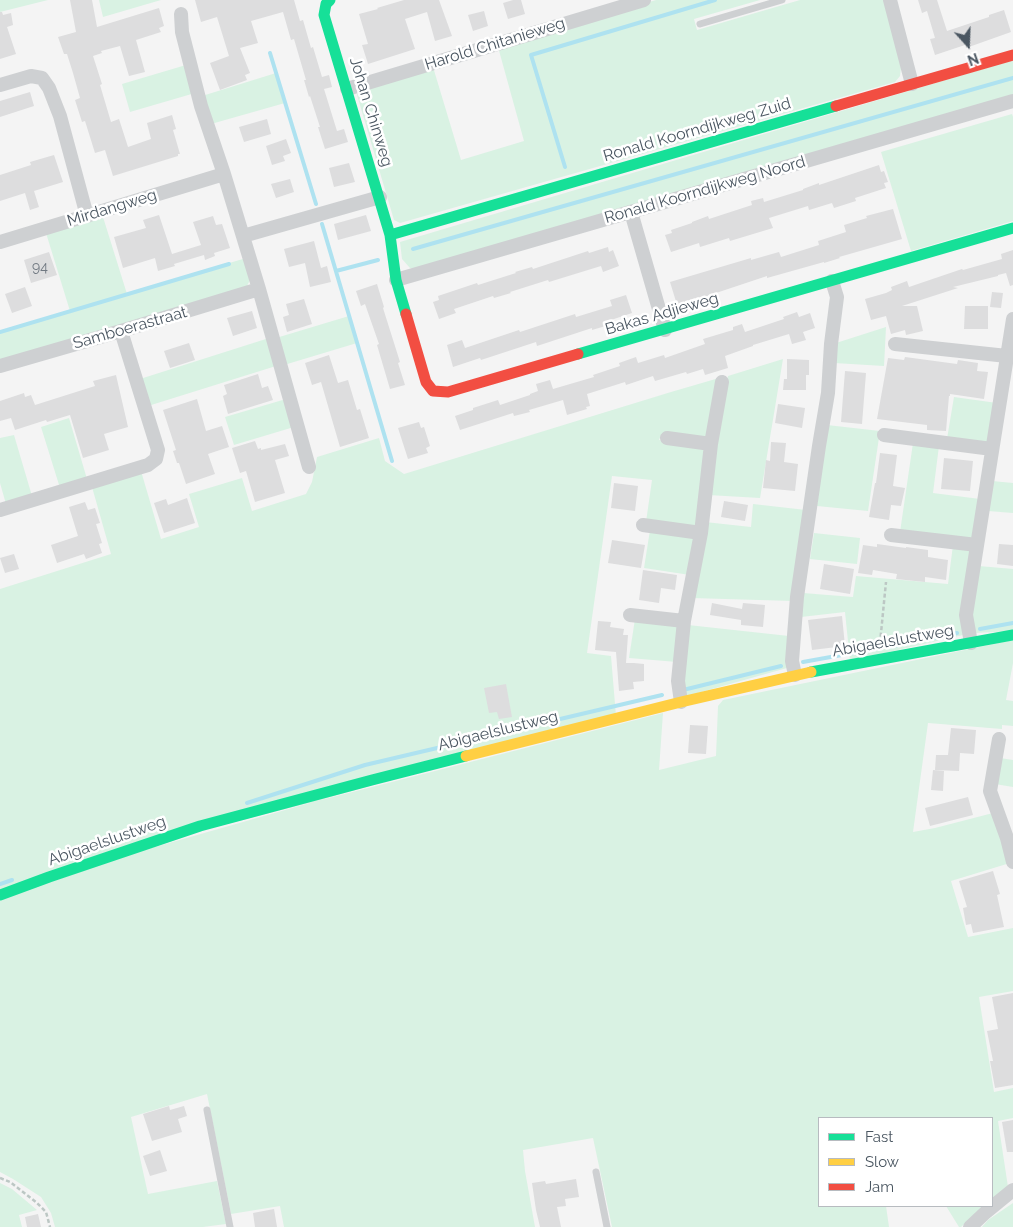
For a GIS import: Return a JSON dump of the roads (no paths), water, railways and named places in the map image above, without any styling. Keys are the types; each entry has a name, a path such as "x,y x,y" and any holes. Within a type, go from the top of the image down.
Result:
{"street":[{"name":"Johan Chinweg","path":"330,0 326,4 324,15 390,235"},
{"name":"Harold Chitanieweg","path":"346,89 644,0"},
{"path":"890,0 912,84"},
{"path":"181,14 182,32 202,106 259,289 309,467"},
{"name":"Ronald Koorndijkweg Zuid","path":"390,235 1013,55"},
{"path":"0,85 32,76 42,78 49,88 60,116 87,216"},
{"name":"Ronald Koorndijkweg Noord","path":"396,280 1013,101"},
{"name":"Mirdangweg","path":"0,242 224,174"},
{"path":"243,236 380,197"},
{"path":"631,212 665,330"},
{"name":"Bakas Adjieweg","path":"390,235 396,280 426,382 433,391 448,392 1013,228"},
{"path":"795,675 792,661 797,597 828,393 836,297 832,282"},
{"name":"Samboerastraat","path":"0,366 259,289"},
{"path":"971,643 966,615 1013,319"},
{"path":"0,510 148,465 156,459 158,450 121,331"},
{"path":"895,344 1007,356"},
{"path":"681,702 678,681 684,621 701,533 711,444 722,382"},
{"path":"884,435 992,449"},
{"path":"667,438 711,444"},
{"path":"643,525 701,533"},
{"path":"891,534 977,545"},
{"path":"630,615 684,621"},
{"name":"Abigaelslustweg","path":"0,895 200,826 372,780 795,675 1013,635"},
{"path":"999,739 990,791 1007,838 1013,862"},
{"path":"993,1206 1013,1190"},
{"path":"970,1227 992,1207"}],"lane":[{"path":"700,24 782,0"},
{"path":"207,1110 230,1227"},
{"path":"596,1172 607,1227"}],"waterway":[{"path":"565,167 531,55 715,0"},
{"path":"270,53 316,204"},
{"path":"413,249 1013,78"},
{"path":"322,224 392,461"},
{"path":"336,271 378,260"},
{"path":"0,332 229,264"},
{"path":"980,629 1013,623"},
{"path":"888,647 957,633"},
{"path":"803,662 875,649"},
{"path":"683,690 781,666"},
{"path":"247,803 365,765 662,695"},
{"path":"0,884 12,880"}]}
